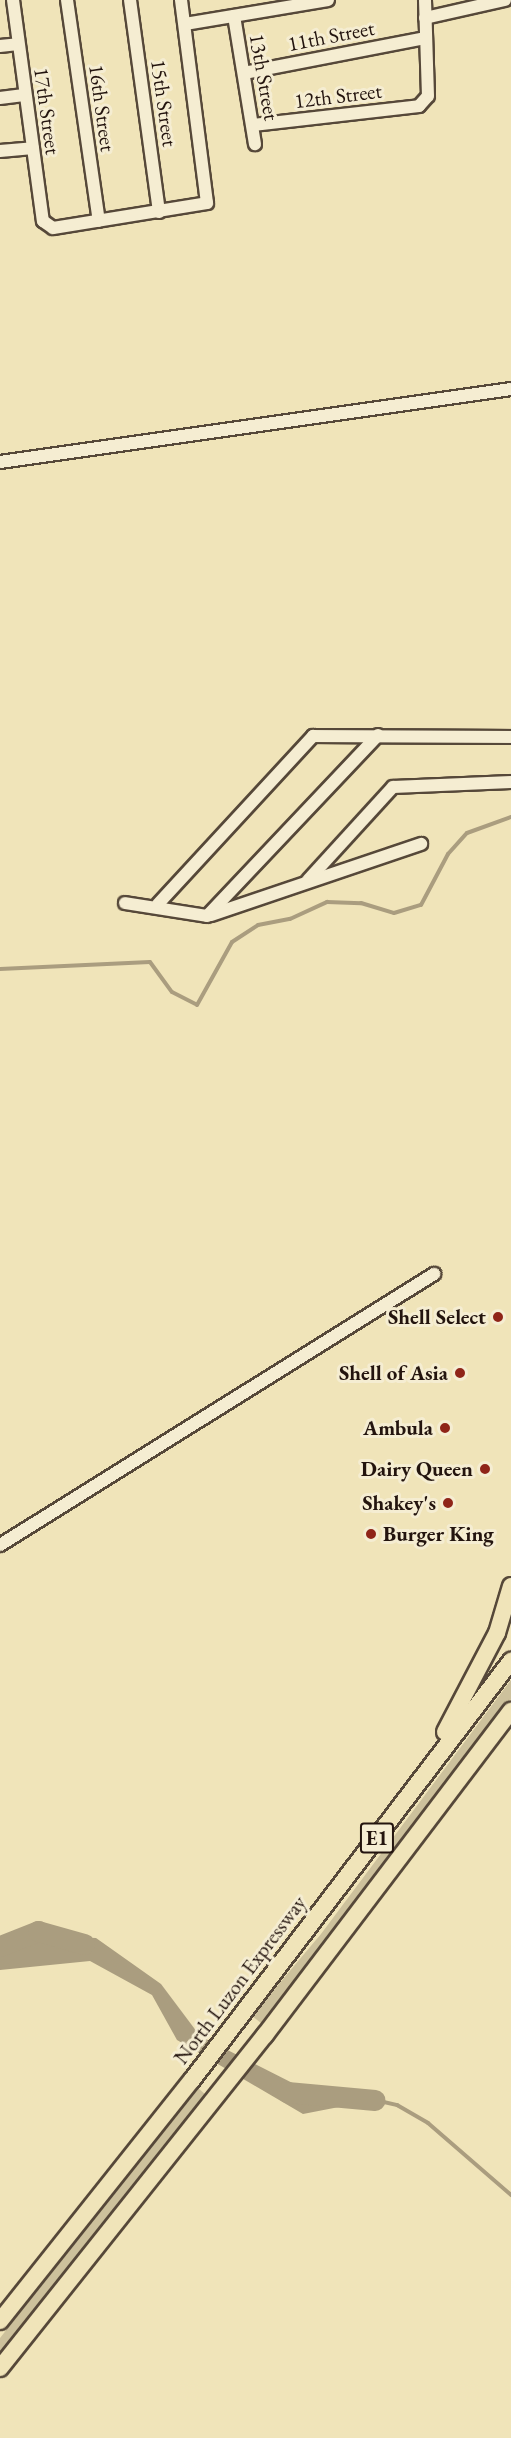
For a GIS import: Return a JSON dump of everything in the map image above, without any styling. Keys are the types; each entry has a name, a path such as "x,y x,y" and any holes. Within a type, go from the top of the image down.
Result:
{"highway":[{"path":"340,1887 453,1719 497,1633 511,1586"},
{"name":"North Luzon Expressway","path":"0,2321 192,2080 511,1661"},
{"name":"E1","path":"0,2367 265,2034 511,1711"}],"street":[{"name":"17th Street","path":"13,0 24,95 47,227 99,221"},
{"name":"16th Street","path":"67,0 99,221"},
{"name":"15th Street","path":"130,0 159,212"},
{"path":"99,221 201,207 210,194 181,0"},
{"path":"186,24 328,0"},
{"path":"425,0 425,38"},
{"path":"425,18 505,0"},
{"name":"13th Street","path":"234,16 255,144"},
{"name":"11th Street","path":"244,73 425,38"},
{"name":"12th Street","path":"253,125 426,101 425,38"},
{"path":"0,46 18,44"},
{"path":"0,98 24,95"},
{"path":"0,151 33,148"},
{"path":"0,462 511,389"},
{"path":"207,916 378,735"},
{"path":"158,904 313,736 511,737"},
{"path":"308,880 393,787 511,782"},
{"path":"125,903 158,904 207,916 422,843"},
{"path":"0,1545 434,1274"}],"shaded area":[{"path":"511,1680 511,1699 329,1941 261,2023 252,2016 321,1934"},
{"path":"24,1935 96,1938 161,1984 200,2036 326,2100 375,2100 303,2114 177,2040 152,1995 90,1961 0,1970 0,1944"},
{"path":"198,2088 206,2095 0,2353 0,2338"}],"waterway":[{"path":"0,969 150,962 172,992 197,1005 232,942 258,925 290,919 327,902 361,903 394,913 421,905 448,854 467,833 511,817"},
{"path":"0,1946 38,1931 84,1944"},
{"path":"287,2092 375,2100"},
{"path":"375,2100 397,2105 428,2123 511,2195"}],"place":[{"name":"Shell Select","path":"498,1317"},
{"name":"Shell of Asia","path":"460,1373"},
{"name":"Ambula","path":"445,1428"},
{"name":"Dairy Queen","path":"485,1469"},
{"name":"Shakey's","path":"448,1503"},
{"name":"Burger King","path":"371,1534"}]}
